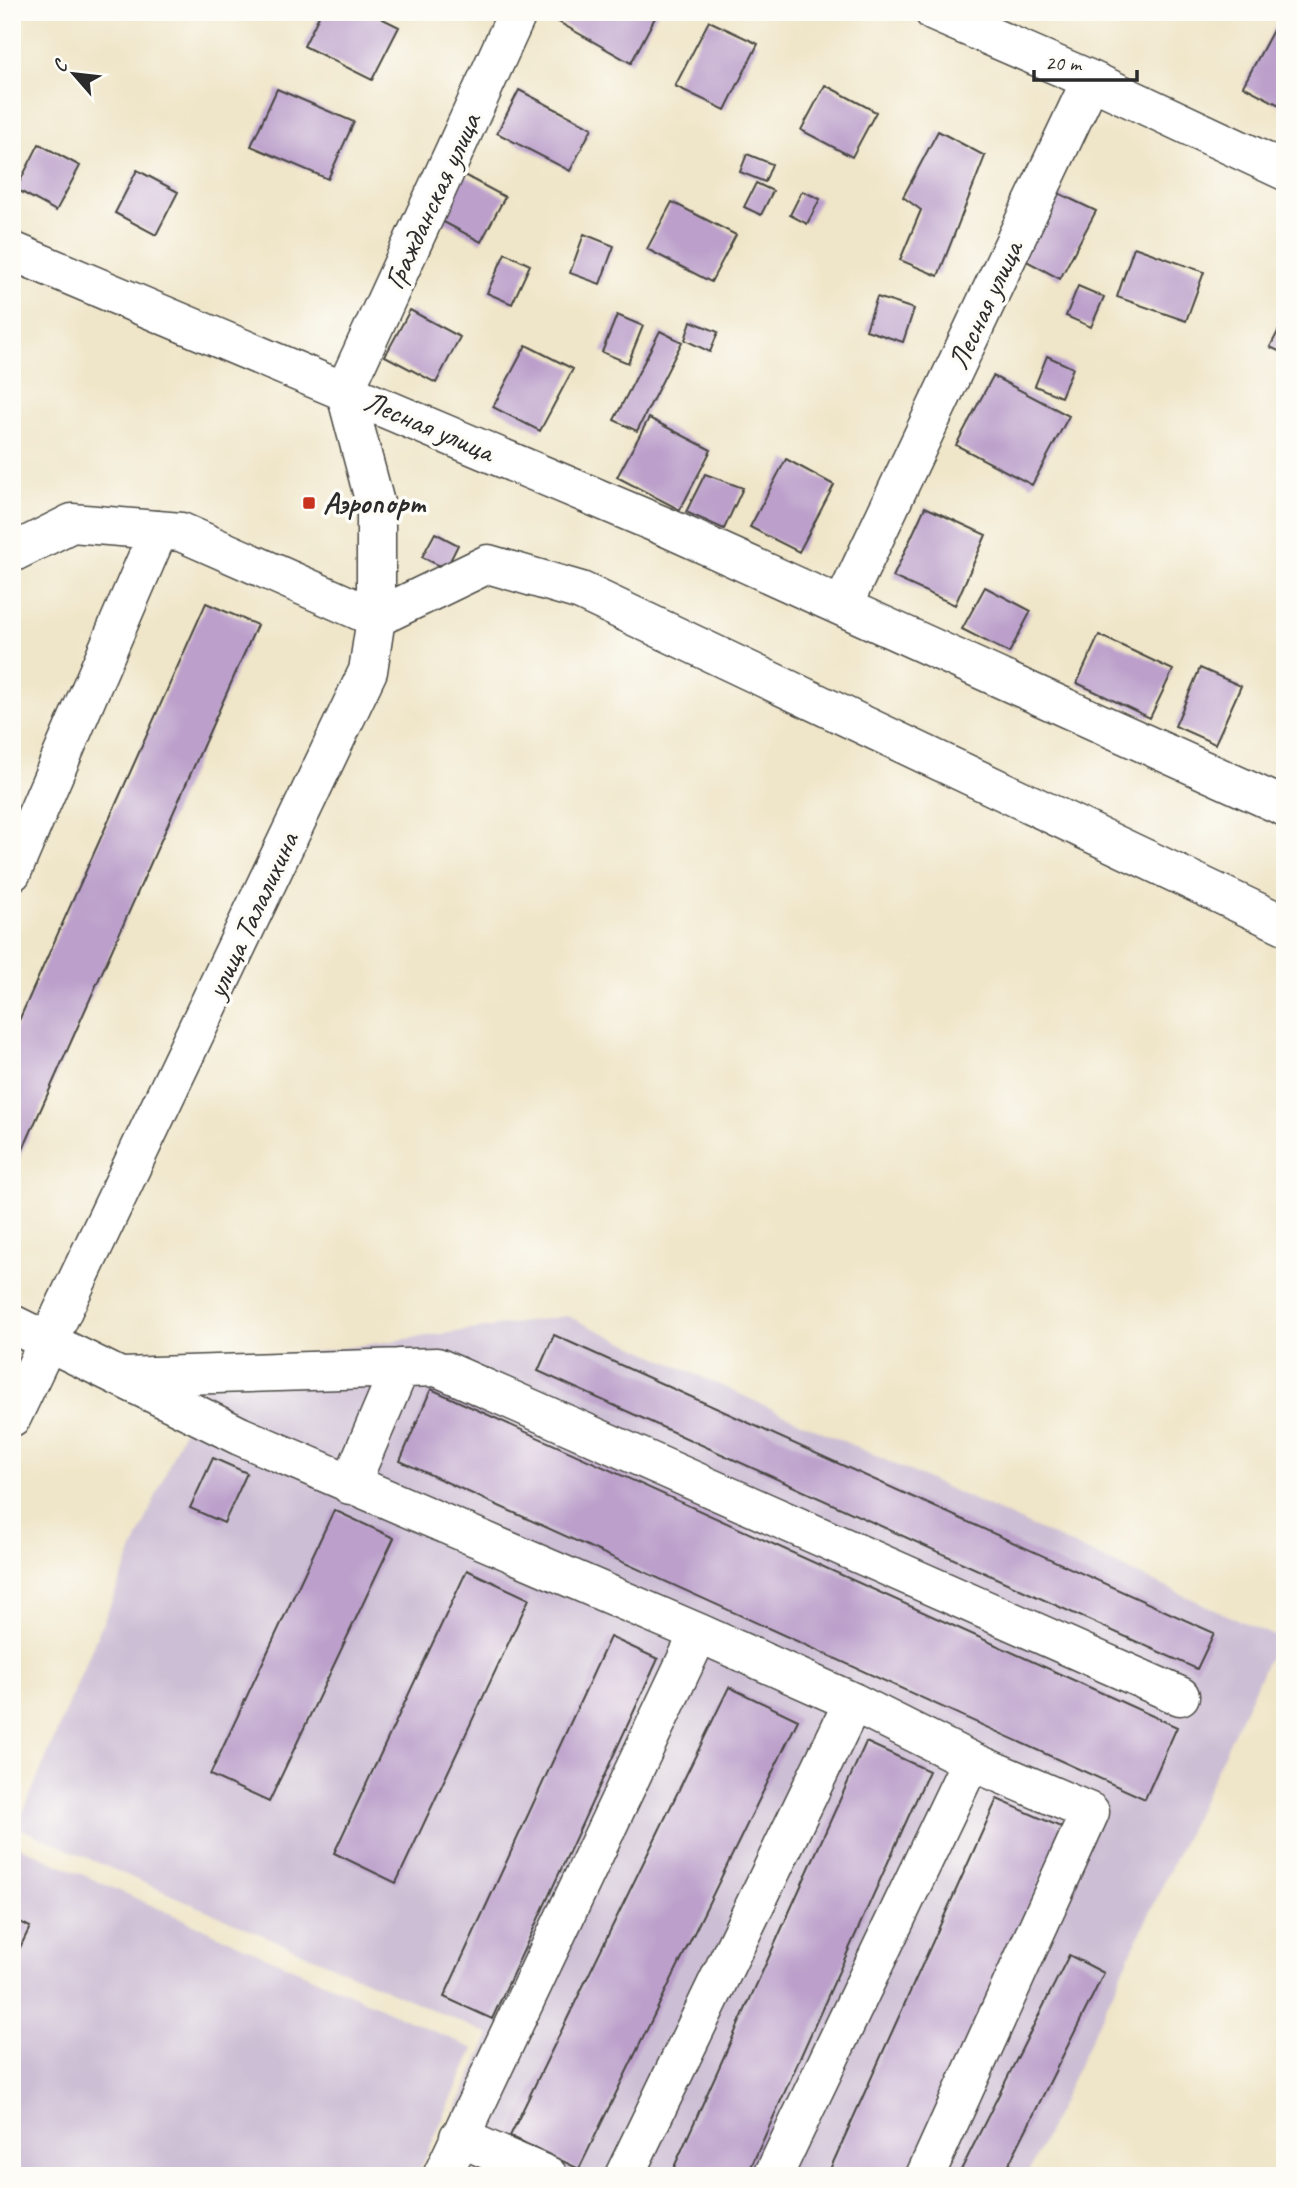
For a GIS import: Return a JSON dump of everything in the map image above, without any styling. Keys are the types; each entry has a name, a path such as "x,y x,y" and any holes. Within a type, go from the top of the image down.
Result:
{"street":[{"name":"Гражданская улица","path":"345,390 518,12"},
{"path":"934,12 1091,80 1285,171"},
{"name":"Лесная улица","path":"843,605 1091,80"},
{"name":"Лесная улица","path":"12,251 345,390 843,605 1285,807"},
{"name":"улица Талалихина","path":"12,1417 368,670 376,618 376,507 345,390"},
{"path":"12,553 72,523 181,532 376,618 488,564 581,591 1285,925"},
{"path":"12,872 159,530"},
{"path":"12,1324 117,1377 350,1485 699,1633 853,1702 971,1761 1090,1812 925,2176"},
{"path":"117,1377 437,1367 1180,1696"},
{"path":"350,1485 400,1368"},
{"path":"442,2176 699,1633"},
{"path":"624,2176 853,1702"},
{"path":"773,2176 971,1761"},
{"path":"459,2137 548,2176"}],"shaded area":[{"path":"567,1316 1278,1638 1027,2176 426,2176 490,2035 17,1827 210,1367"},
{"path":"12,1843 474,2049 417,2176 12,2176"}],"building":[{"path":"321,12 369,12 399,27 372,80 304,46"},
{"path":"541,12 658,12 631,63"},
{"path":"709,21 758,44 725,110 675,86"},
{"path":"1278,21 1285,25 1285,108 1243,86"},
{"path":"825,85 876,112 852,157 801,130"},
{"path":"277,89 354,122 328,179 251,146"},
{"path":"519,90 592,128 570,171 497,133"},
{"path":"938,131 985,156 938,276 900,260 921,210 903,197"},
{"path":"39,144 80,166 56,211 16,189"},
{"path":"747,154 772,164 765,182 740,172"},
{"path":"137,170 178,192 156,235 115,213"},
{"path":"464,175 505,197 481,242 440,220"},
{"path":"756,183 773,191 761,215 744,207"},
{"path":"802,191 820,199 807,224 790,215"},
{"path":"1054,191 1096,211 1060,279 1019,257"},
{"path":"672,202 736,235 711,282 647,249"},
{"path":"584,234 614,246 600,284 570,273"},
{"path":"1134,247 1204,272 1186,321 1117,297"},
{"path":"505,253 530,265 512,304 487,293"},
{"path":"1078,286 1104,297 1091,327 1066,316"},
{"path":"877,297 914,309 903,342 866,330"},
{"path":"410,310 460,337 436,383 385,356"},
{"path":"617,315 643,326 628,363 602,352"},
{"path":"1285,318 1285,354 1270,347"},
{"path":"691,321 718,332 710,352 685,340"},
{"path":"660,331 682,342 637,431 614,420"},
{"path":"526,345 573,369 540,431 493,407"},
{"path":"1047,356 1073,368 1061,397 1035,386"},
{"path":"993,376 1069,416 1032,485 956,445"},
{"path":"649,418 711,450 680,510 617,477"},
{"path":"786,459 834,485 799,552 750,527"},
{"path":"705,474 743,488 724,529 686,512"},
{"path":"925,507 986,535 955,605 893,577"},
{"path":"435,533 458,545 446,569 422,557"},
{"path":"985,587 1031,611 1009,653 962,629"},
{"path":"206,603 257,625 12,1174 12,1036"},
{"path":"1099,635 1173,670 1150,718 1077,683"},
{"path":"1200,668 1241,686 1215,744 1175,726"},
{"path":"554,1335 1214,1633 1197,1669 538,1371"},
{"path":"431,1389 1177,1727 1145,1799 400,1461"},
{"path":"213,1458 247,1473 224,1523 190,1508"},
{"path":"334,1510 394,1538 269,1802 210,1775"},
{"path":"467,1570 529,1599 396,1883 334,1853"},
{"path":"610,1637 658,1659 492,2019 444,1997"},
{"path":"729,1687 798,1720 579,2169 510,2136"},
{"path":"866,1742 929,1771 747,2176 670,2176"},
{"path":"997,1799 1063,1828 906,2176 827,2176"},
{"path":"12,1918 30,1927 12,1964"},
{"path":"1069,1955 1104,1973 1003,2176 958,2176"}],"place":[{"name":"Аэропорт","path":"309,503"}]}
